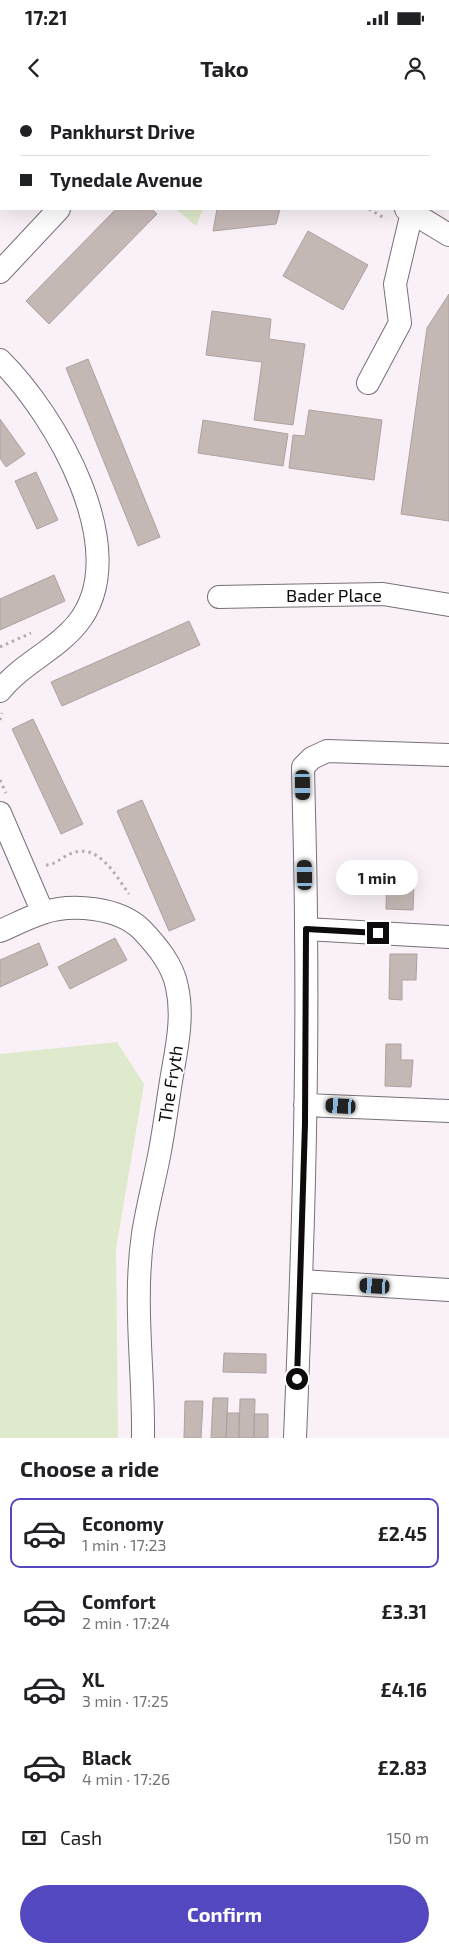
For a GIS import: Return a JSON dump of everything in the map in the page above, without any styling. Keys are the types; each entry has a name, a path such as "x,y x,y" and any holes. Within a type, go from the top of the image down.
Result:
{"street":[{"path":"0,272 57,210"},
{"path":"368,383 400,323 395,284 408,210 449,236"},
{"path":"0,360 37,404 61,440 86,498 98,551 94,588 89,606 77,624 58,644 6,683 1,701"},
{"name":"Bader Place","path":"219,597 383,594 449,605"},
{"path":"295,1438 305,1104 306,929 303,767 312,758 327,751 449,755"},
{"path":"4,805 43,913"},
{"name":"The Fryth","path":"0,932 43,913 60,909 101,909 136,925 162,953 172,971 177,987 180,1011 177,1045 143,1235 138,1319 143,1399 143,1438"},
{"path":"306,929 449,936"},
{"path":"305,1104 449,1111"},
{"path":"301,1282 449,1290"}],"path":[{"path":"0,647 33,632"},
{"path":"0,720 1,701"},
{"path":"0,780 4,805"},
{"path":"44,865 51,865 72,853 80,851 90,852 109,865 134,901"}],"green space":[{"path":"177,210 203,210 196,226"},
{"path":"117,1042 144,1084 116,1249 118,1438 0,1438 0,1054"}],"building":[{"path":"115,210 153,210 157,214 49,324 26,301"},
{"path":"217,210 280,210 276,224 213,231"},
{"path":"308,231 368,265 343,310 283,276"},
{"path":"449,294 449,521 401,514 427,328"},
{"path":"212,311 271,319 269,339 305,344 293,425 254,420 262,362 206,355"},
{"path":"88,359 160,537 138,546 66,368"},
{"path":"309,410 382,420 374,480 289,468 293,435 305,436"},
{"path":"0,419 25,454 6,467 0,458"},
{"path":"203,420 288,434 283,466 198,453"},
{"path":"36,472 58,520 37,529 15,481"},
{"path":"54,575 65,601 0,630 0,599"},
{"path":"189,621 200,645 62,706 51,682"},
{"path":"33,719 83,824 61,834 12,729"},
{"path":"142,800 195,920 169,931 117,811"},
{"path":"387,867 401,868 400,883 414,883 413,910 386,909"},
{"path":"115,938 127,960 70,989 58,967"},
{"path":"39,943 48,965 0,987 0,960"},
{"path":"390,954 417,954 416,980 402,980 402,1000 389,999"},
{"path":"386,1044 401,1044 401,1060 413,1060 411,1087 385,1086"},
{"path":"224,1353 266,1354 266,1373 223,1372"},
{"path":"213,1398 228,1398 226,1438 211,1438"},
{"path":"240,1399 255,1399 254,1438 239,1438"},
{"path":"185,1401 203,1401 201,1438 184,1438"},
{"path":"227,1413 239,1413 239,1438 226,1438"},
{"path":"254,1414 268,1414 268,1438 254,1438"}],"route":[{"path":"297,1379 305,1124 306,929 378,933"}]}
